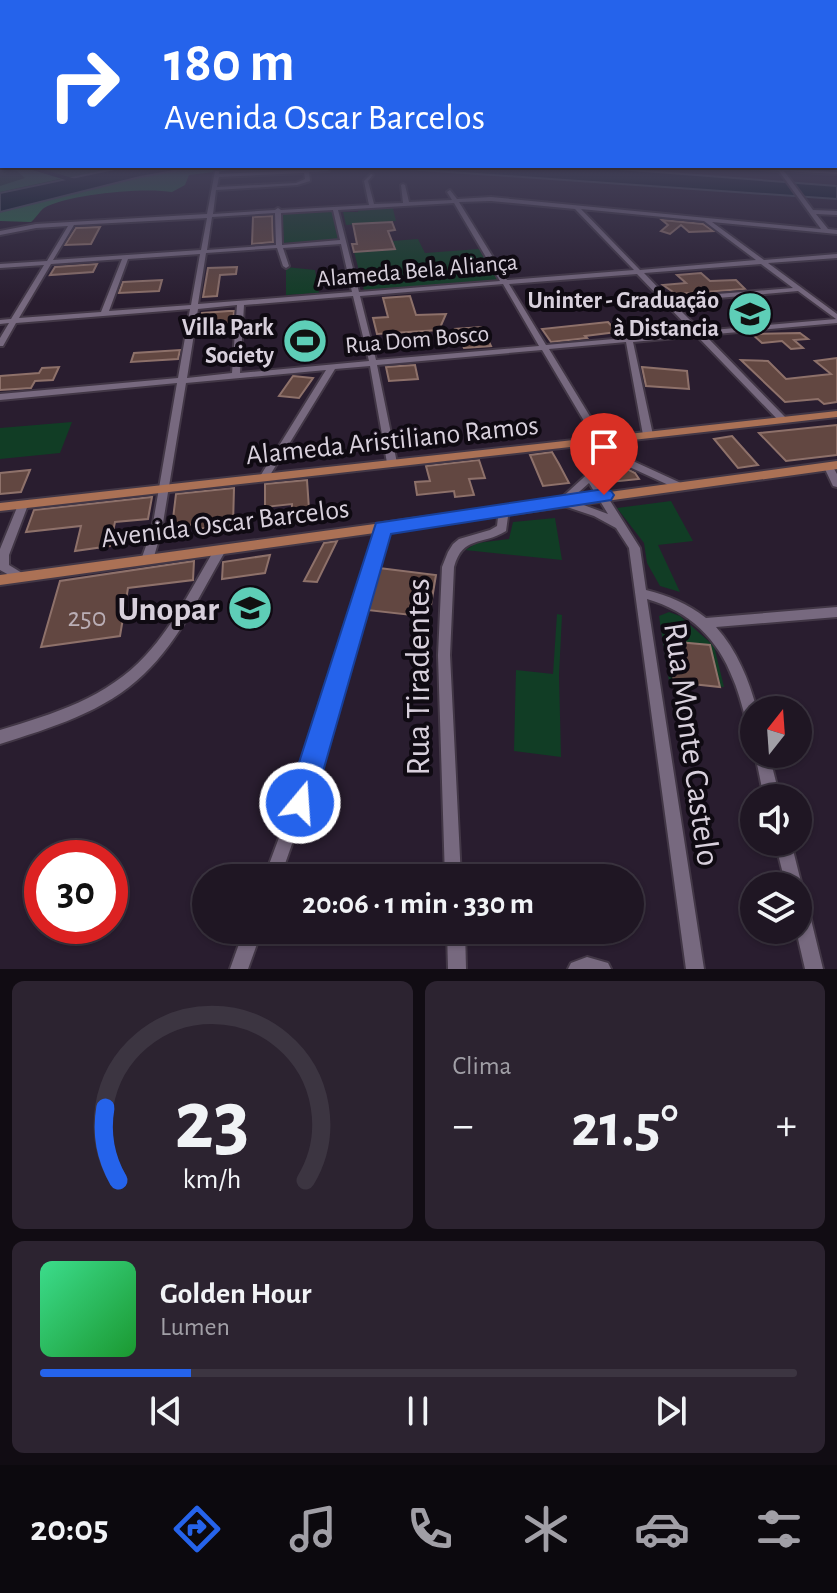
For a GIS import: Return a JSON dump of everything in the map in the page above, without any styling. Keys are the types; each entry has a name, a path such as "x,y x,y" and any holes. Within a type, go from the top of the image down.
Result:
{"main road":[{"name":"Alameda Aristiliano Ramos","path":"0,507 837,414"},
{"name":"Avenida Oscar Barcelos","path":"0,580 833,466"}],"street":[{"path":"147,560 157,529 211,213"},
{"path":"0,225 36,226 247,213"},
{"path":"278,213 286,266"},
{"path":"337,213 373,363 392,463"},
{"path":"463,213 608,453 679,486"},
{"path":"582,213 783,420"},
{"path":"638,213 837,232"},
{"path":"812,213 826,231"},
{"path":"705,220 837,319"},
{"path":"0,344 72,224"},
{"path":"0,233 36,226"},
{"path":"0,266 344,242"},
{"name":"Alameda Bela Aliança","path":"0,322 837,256"},
{"path":"104,314 126,257"},
{"path":"668,300 800,289"},
{"path":"236,376 241,305"},
{"name":"Rua Dom Bosco","path":"0,397 837,319"},
{"path":"629,340 648,435"},
{"path":"264,478 332,367"},
{"path":"608,453 590,476 563,501 598,513 624,529"},
{"path":"833,466 837,484"},
{"name":"Rua Monte Castelo","path":"590,476 633,543 695,969"},
{"path":"18,576 4,567 2,555 23,505"},
{"name":"Rua Tiradentes","path":"452,864 444,655 448,567 450,555 462,542 502,528 504,509"},
{"path":"277,864 310,773 383,528"},
{"path":"0,737 99,699 138,672 162,644 220,550"},
{"path":"641,593 673,600 703,623 730,651 746,696"},
{"path":"703,623 837,612"},
{"path":"239,969 248,944"},
{"path":"456,944 457,969"},
{"path":"808,944 814,969"},
{"path":"577,969 602,969"}],"green space":[{"path":"0,213 39,213 31,222 0,221"},
{"path":"282,213 333,213 338,240 284,243"},
{"path":"343,213 394,213 396,221 346,225"},
{"path":"418,239 425,253 479,249 498,280 364,290 352,244"},
{"path":"286,267 315,270 319,293 286,295"},
{"path":"72,422 60,453 0,459 0,428"},
{"path":"671,501 693,541 658,545 680,592 660,586 647,563 644,543 617,508"},
{"path":"555,518 562,560 465,550 477,543 509,539 513,522"},
{"path":"669,612 680,616 714,646 724,687 669,681 659,616"},
{"path":"557,614 562,615 559,675 561,757 514,751 516,670 553,674"}],"building":[{"path":"272,216 273,242 252,244 253,217"},
{"path":"662,220 703,224 713,231 689,232 681,225 670,234 661,231 668,225"},
{"path":"392,222 395,230 388,231 395,249 354,252 352,244 357,244 353,224"},
{"path":"100,227 91,244 65,245 76,228"},
{"path":"97,264 93,272 50,275 55,267"},
{"path":"237,267 236,274 220,275 217,296 203,297 208,268"},
{"path":"701,273 710,281 736,280 745,289 676,294 663,285 686,283 677,275"},
{"path":"162,280 159,291 119,293 123,282"},
{"path":"410,296 416,315 446,314 439,330 377,334 373,318 388,317 383,298"},
{"path":"234,311 233,323 219,324 218,336 198,338 202,313"},
{"path":"608,322 617,332 551,342 542,329"},
{"path":"482,327 491,346 464,348 455,329"},
{"path":"800,333 808,339 794,340 803,348 791,349 782,341 762,343 752,334"},
{"path":"180,350 178,359 131,362 134,353"},
{"path":"837,358 837,402 824,404 818,399 785,402 741,360 768,361 786,379 831,374 815,361"},
{"path":"415,365 418,379 389,381 386,367"},
{"path":"59,367 53,380 35,381 31,388 0,390 0,376 39,373 42,368"},
{"path":"642,367 687,371 689,389 646,386"},
{"path":"293,376 313,378 299,398 279,396"},
{"path":"837,425 837,455 786,461 759,433"},
{"path":"732,436 758,465 738,468 714,439"},
{"path":"552,452 569,483 543,486 530,455"},
{"path":"479,460 485,478 469,479 474,495 455,497 454,491 417,495 415,482 430,481 426,466"},
{"path":"623,467 639,479 610,482 605,469"},
{"path":"30,470 21,492 0,494 0,473"},
{"path":"307,480 309,509 292,511 292,504 265,507 265,484"},
{"path":"234,488 233,525 196,529 196,524 172,527 176,494"},
{"path":"152,497 148,519 115,522 110,546 75,551 81,526 26,532 34,510"},
{"path":"337,541 317,582 304,581 324,543"},
{"path":"270,555 265,573 222,579 223,562"},
{"path":"194,561 193,580 128,588 120,636 41,647 60,581"},
{"path":"379,568 436,575 429,617 367,610"},
{"path":"667,641 710,645 720,687 674,682"}],"place":[{"name":"Uninter - Graduação à Distancia","path":"750,314"},
{"name":"Villa Park Society","path":"305,341"},
{"name":"Unopar","path":"250,608"}],"route":[{"path":"300,803 383,528 604,495"}]}
